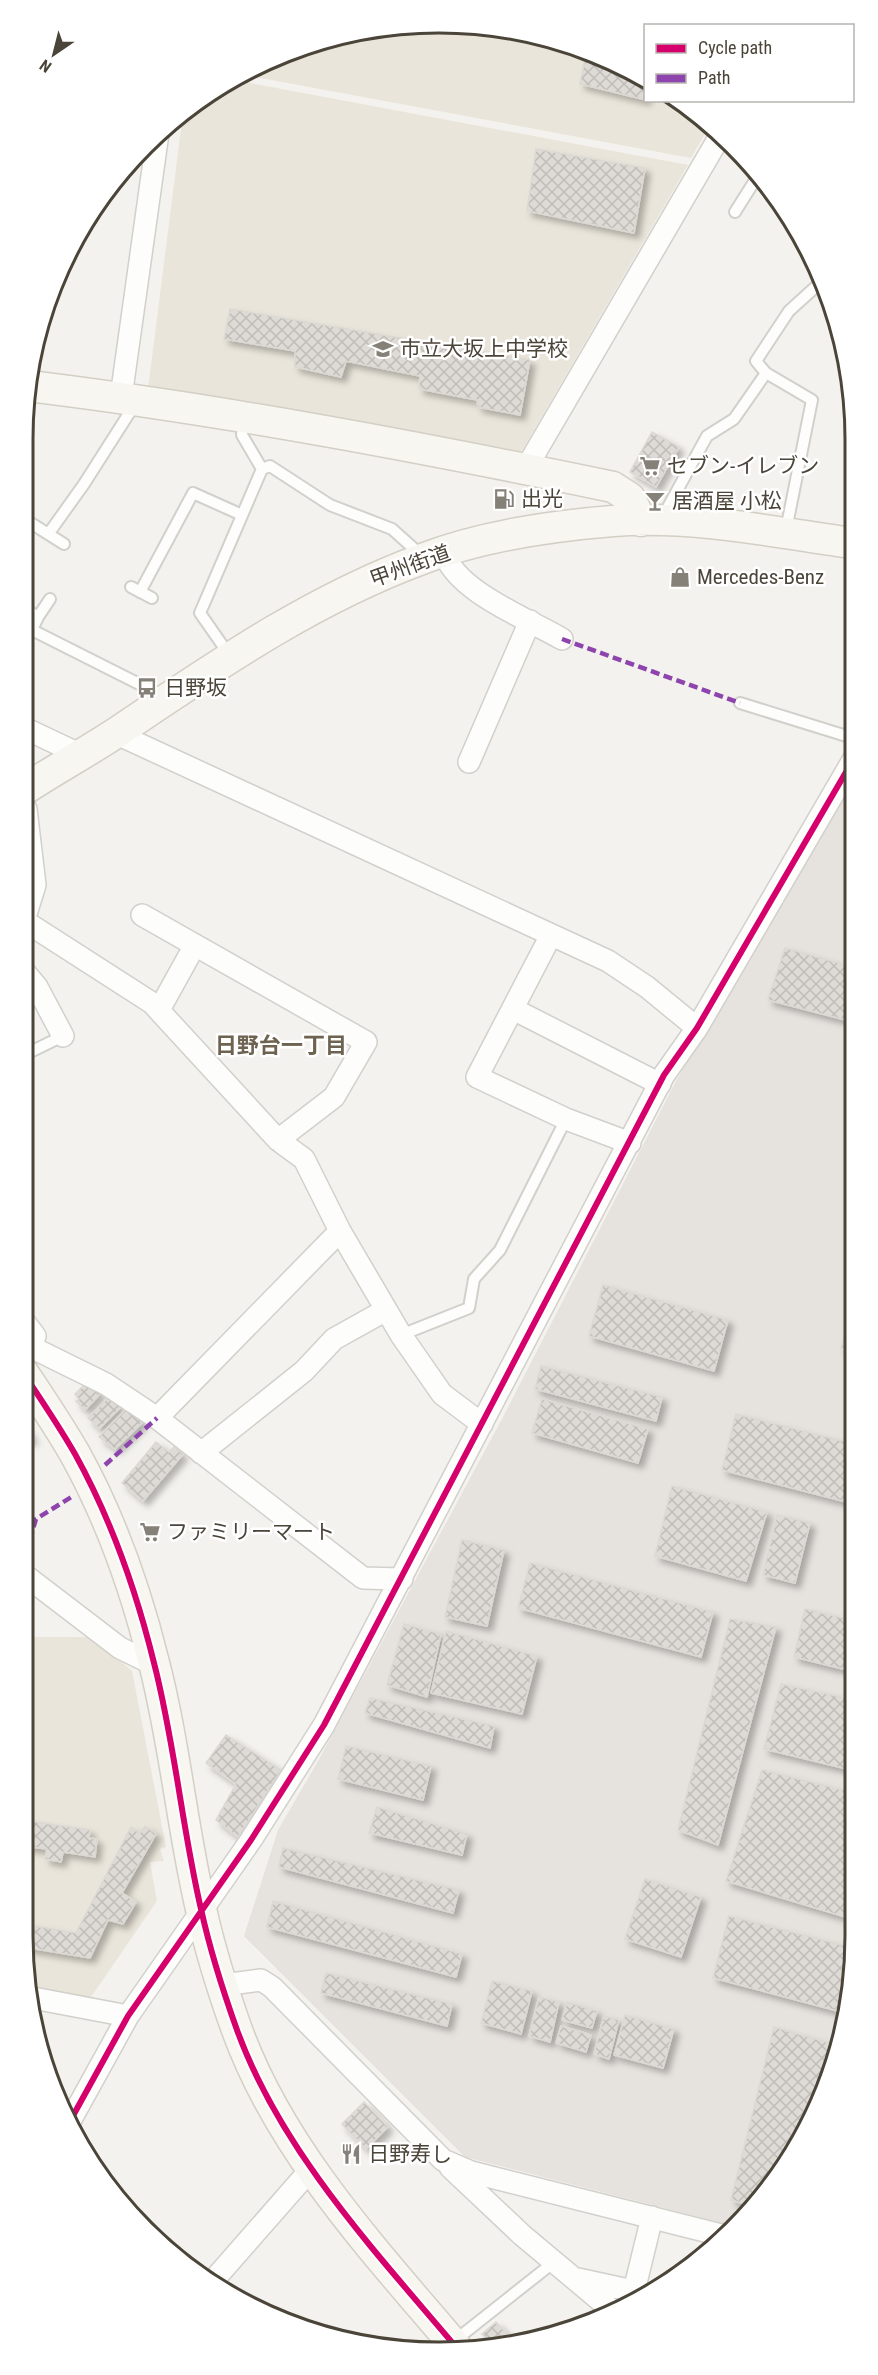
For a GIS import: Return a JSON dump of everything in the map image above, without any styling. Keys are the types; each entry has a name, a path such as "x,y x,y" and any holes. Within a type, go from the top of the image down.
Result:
{"street":[{"path":"525,470 716,143"},
{"path":"130,398 156,148"},
{"path":"36,387 130,398 243,416 613,487 630,498 651,521"},
{"name":"甲州街道","path":"33,784 283,623 329,600 434,555 536,531 613,521 651,521 845,542"},
{"path":"434,555 448,565 471,588 562,639"},
{"path":"469,762 530,621"},
{"path":"33,732 79,754"},
{"path":"115,733 608,962 647,987 697,1028"},
{"path":"74,2114 128,2016 251,1840 324,1725 660,1084 697,1028 845,774"},
{"path":"33,868 35,885 33,892"},
{"path":"142,915 366,1042 334,1097 278,1140"},
{"path":"33,930 159,1010 278,1140 304,1159 340,1231 401,1335 442,1394 482,1424"},
{"path":"550,937 477,1077 566,1119 630,1143"},
{"path":"159,1010 195,945"},
{"path":"33,982 63,1036"},
{"path":"513,1009 660,1084"},
{"path":"157,1418 340,1231"},
{"path":"201,1453 304,1371 334,1339 386,1310"},
{"path":"33,1360 106,1384 157,1418 363,1578 402,1579"},
{"path":"33,1373 107,1519 130,1582 155,1665 201,1911 238,2031 261,2083 311,2169 452,2342"},
{"path":"33,1581 120,1648 155,1665"},
{"path":"223,1985 261,1980 272,1987 443,2160 554,2262 607,2305"},
{"path":"39,2005 128,2016"},
{"path":"443,2160 471,2172 715,2233"},
{"path":"217,2276 311,2169"},
{"path":"642,2288 652,2217"},
{"path":"576,2278 635,2292"}],"lane":[{"path":"735,212 753,183"},
{"path":"786,534 812,400 766,373 756,361 789,311 815,287"},
{"path":"651,521 707,436 734,420 766,373"},
{"path":"49,533 84,484 130,398"},
{"path":"243,416 242,435 262,469"},
{"path":"230,656 200,613 262,469 270,466 330,505 392,529 434,555"},
{"path":"152,598 135,589 193,494 242,515"},
{"path":"33,524 64,544"},
{"path":"33,628 50,599"},
{"path":"33,614 38,617"},
{"path":"33,630 168,698"},
{"path":"740,703 845,736"},
{"path":"33,1051 63,1036"},
{"path":"401,1335 469,1308 474,1279 500,1250 566,1119"},
{"path":"457,2341 554,2262"}],"shaded area":[{"path":"439,33 492,36 570,55 619,75 644,88 644,102 666,102 706,133 691,158 255,77 308,55 386,36"},
{"path":"245,82 688,165 523,449 511,459 148,389 181,126 213,101"},
{"path":"845,795 845,1936 842,1989 831,2041 803,2116 777,2162 725,2224 465,2157 244,1936 278,1830 318,1761 503,1417 676,1081"},
{"path":"33,1637 92,1637 132,1671 166,1847 160,1849 164,1861 150,1862 157,1901 89,2000 37,1992 36,1989 33,1936"}],"building":[{"path":"585,61 644,88 644,100 580,84"},
{"path":"536,149 645,168 634,233 527,211"},
{"path":"230,309 530,360 520,415 478,407 477,400 419,389 420,376 346,361 341,377 295,367 295,351 224,339"},
{"path":"652,432 679,447 656,487 630,472"},
{"path":"785,948 845,965 845,1020 768,1000"},
{"path":"603,1285 728,1320 714,1371 589,1336"},
{"path":"845,1335 845,1349 841,1348"},
{"path":"541,1366 662,1397 656,1421 535,1389"},
{"path":"85,1384 92,1390 95,1387 101,1393 85,1410 76,1401 79,1399 75,1394"},
{"path":"110,1396 121,1407 99,1429 88,1418"},
{"path":"542,1399 648,1429 638,1463 532,1433"},
{"path":"128,1407 143,1422 115,1449 99,1437"},
{"path":"736,1414 845,1442 845,1502 722,1470"},
{"path":"156,1442 169,1452 174,1447 183,1454 143,1501 122,1483"},
{"path":"672,1486 767,1512 746,1581 655,1556"},
{"path":"777,1515 810,1523 795,1583 763,1575"},
{"path":"462,1540 504,1550 487,1626 445,1617"},
{"path":"530,1563 713,1612 701,1657 518,1608"},
{"path":"805,1609 845,1619 845,1670 794,1657"},
{"path":"730,1619 776,1627 718,1845 678,1830"},
{"path":"404,1624 441,1634 427,1697 387,1685"},
{"path":"446,1631 537,1656 522,1714 431,1693"},
{"path":"781,1684 845,1698 845,1769 764,1749"},
{"path":"370,1698 494,1726 490,1748 365,1713"},
{"path":"226,1735 281,1770 238,1837 216,1820 236,1784 206,1763"},
{"path":"346,1746 431,1766 423,1800 338,1779"},
{"path":"762,1770 845,1791 845,1917 726,1881"},
{"path":"377,1807 467,1834 462,1855 369,1833"},
{"path":"33,1822 90,1830 89,1838 97,1839 95,1857 63,1852 61,1862 45,1859 47,1849 33,1847"},
{"path":"145,1826 156,1834 122,1893 136,1902 123,1924 108,1920 90,1958 33,1949 33,1926 76,1933 131,1827 140,1833"},
{"path":"283,1848 459,1890 453,1913 279,1867"},
{"path":"645,1879 701,1897 681,1957 625,1939"},
{"path":"273,1901 462,1954 456,1977 267,1927"},
{"path":"729,1916 845,1946 842,1989 838,2011 713,1978"},
{"path":"326,1973 452,2004 447,2026 321,1993"},
{"path":"492,1981 532,1991 521,2034 481,2023"},
{"path":"539,1997 559,2002 550,2042 529,2036"},
{"path":"567,2002 597,2011 592,2028 562,2020"},
{"path":"625,2015 674,2029 663,2068 614,2055"},
{"path":"604,2016 619,2020 609,2059 594,2054"},
{"path":"561,2026 591,2035 586,2052 556,2043"},
{"path":"774,2027 830,2043 803,2116 777,2162 744,2204 731,2200"},
{"path":"364,2102 388,2127 366,2149 342,2124"},
{"path":"496,2322 509,2336 487,2339 482,2334"}],"marked path":[{"path":"562,639 740,703"},
{"path":"105,1465 157,1418"},
{"path":"33,1529 36,1519 73,1496"}],"cycle path":[{"path":"74,2114 128,2016 251,1840 324,1725 664,1075 697,1028 845,774"},
{"path":"33,1388 63,1433 88,1479 111,1529 131,1582 161,1694 194,1878 208,1940 237,2030 256,2074 278,2117 332,2197 393,2274 451,2342"}],"place":[{"name":"市立大坂上中学校","path":"383,349"},
{"name":"セブン-イレブン","path":"650,466"},
{"name":"出光","path":"504,499"},
{"name":"居酒屋 小松","path":"655,501"},
{"name":"Mercedes-Benz","path":"680,577"},
{"name":"日野坂","path":"147,688"},
{"name":"ファミリーマート","path":"150,1532"},
{"name":"日野寿し","path":"351,2154"}],"district":[{"name":"日野台一丁目","path":"281,1045"}]}
